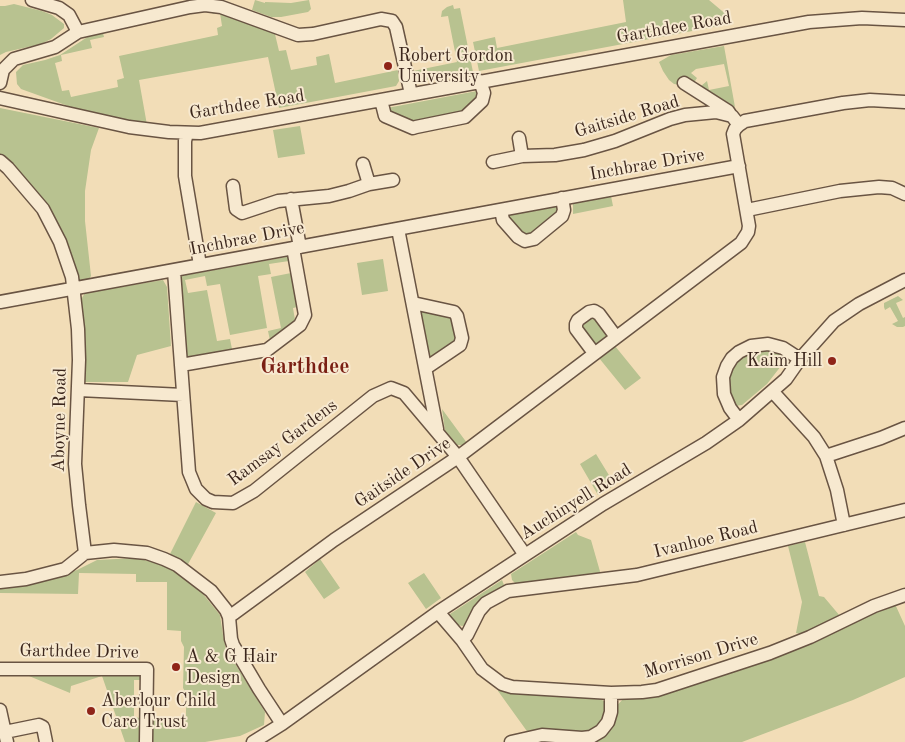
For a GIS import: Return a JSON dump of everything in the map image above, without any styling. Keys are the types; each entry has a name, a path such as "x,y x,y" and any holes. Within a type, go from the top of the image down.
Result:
{"street":[{"path":"32,0 59,8 69,15 78,32"},
{"path":"0,83 4,70 14,59 44,52 78,32 205,5 221,8 298,35 313,34 380,19 392,21 396,27 411,94"},
{"name":"Garthdee Road","path":"0,98 129,127 168,132 200,133 480,80 809,22 862,18 905,20"},
{"path":"381,100 385,116 413,128 465,118 482,101 484,93 480,80"},
{"path":"684,83 728,111 735,120 752,120 843,103 870,100 905,102"},
{"name":"Gaitside Road","path":"493,162 522,156 555,156 584,150 615,141 685,115 716,112 735,120"},
{"name":"Gaitside Drive","path":"229,618 334,540 458,457 740,243 748,232 749,226 733,134 735,120"},
{"path":"187,133 184,176 200,265"},
{"path":"519,138 522,156"},
{"name":"Aboyne Road","path":"0,161 15,175 43,209 65,255 74,288 78,329 79,390 75,464 85,553"},
{"path":"363,164 369,184"},
{"name":"Inchbrae Drive","path":"0,302 739,166"},
{"path":"233,186 236,210 242,213 278,201 329,196 349,192 369,184 393,180"},
{"path":"747,210 840,191 879,187 892,188 905,194"},
{"path":"501,210 503,220 518,238 525,240 534,239 562,216 564,210 562,198"},
{"path":"181,366 267,350 300,325 305,315 291,199"},
{"path":"398,229 438,432"},
{"name":"Ramsay Gardens","path":"174,271 189,472 196,489 206,499 213,502 233,503 254,491 373,396 391,388 404,393 438,432 458,457 525,555"},
{"name":"Auchinyell Road","path":"253,742 282,724 438,612 603,504 706,443 739,420 786,379 800,359 834,321 859,304 905,280"},
{"path":"413,303 454,312 457,316 462,338 460,345 426,368"},
{"path":"594,353 576,329 578,320 589,312 594,311 599,314 616,337"},
{"path":"739,420 730,408 724,394 723,377 732,358 751,346 768,344 783,348 800,359"},
{"path":"79,390 183,395"},
{"path":"773,392 814,437 826,456 837,490 844,525"},
{"path":"826,456 905,428"},
{"name":"Ivanhoe Road","path":"462,640 467,635 479,611 486,603 512,590 638,575 905,510"},
{"path":"0,582 26,579 65,569 85,553 114,550 138,552 164,559 177,565 211,591 226,610 233,645 282,724"},
{"path":"502,570 512,590"},
{"name":"Morrison Drive","path":"438,612 462,640 482,669 502,684 512,687 611,694 657,690 770,653 810,637 874,606 905,595"},
{"name":"Garthdee Drive","path":"0,669 147,669 146,742"},
{"path":"511,742 542,735 582,738 591,737 602,732 611,712 611,694"},
{"path":"0,710 6,737 39,725 43,727 46,742"}],"green space":[{"path":"255,0 265,3 291,3 309,0 311,9 308,12 271,17 252,10"},
{"path":"623,0 709,0 728,16 719,26 479,71 473,42 495,37 497,48 626,22"},
{"path":"14,4 52,15 64,24 64,28 51,39 41,44 0,55 0,6"},
{"path":"453,5 454,9 460,8 473,72 419,81 413,77 401,26 402,21 413,71 457,62 448,16 441,17 442,11"},
{"path":"216,11 274,30 279,51 286,50 291,70 317,65 316,57 329,54 335,83 398,70 399,81 396,86 279,108 268,57 139,80 147,125 71,107 21,89 17,84 16,72 23,65 60,55 89,36 103,33 104,37 90,40 92,48 61,55 62,61 55,63 62,91 69,90 71,97 118,87 117,80 124,78 119,56 218,35 217,28 222,26 220,13 212,14"},
{"path":"724,46 735,107 701,86 707,81 709,90 729,86 724,64 696,69 691,73 697,78 693,84 681,85 674,84 669,80 659,62 671,55"},
{"path":"477,91 478,99 463,115 412,123 389,115 387,108"},
{"path":"0,108 99,128 91,150 85,191 85,221 91,276 89,279 81,282 76,278 69,255 0,157"},
{"path":"300,126 305,154 278,158 273,130"},
{"path":"611,196 613,206 573,214 573,203"},
{"path":"558,206 560,210 535,233 520,236 509,222 508,215"},
{"path":"292,256 302,306 293,308 296,326 271,345 268,331 281,328 271,277 291,273 289,261 269,264 271,274 258,276 267,328 230,335 220,284 207,286 205,276 185,280 188,293 207,290 217,341 230,339 233,354 185,359 179,279 181,276"},
{"path":"383,259 388,291 362,295 357,263"},
{"path":"163,280 167,287 171,346 137,355 128,382 85,382 80,301 85,293"},
{"path":"898,296 903,300 896,303 903,318 905,317 905,326 903,327 897,327 892,324 898,321 890,307 885,310 884,307 884,303"},
{"path":"426,310 450,316 454,320 458,339 436,358 430,357 421,313"},
{"path":"592,315 609,334 593,346 581,327 581,322"},
{"path":"615,346 641,378 625,390 599,358"},
{"path":"766,348 780,351 788,357 767,384 742,405 735,406 728,396 729,367 750,350"},
{"path":"442,409 467,443 457,445 445,431"},
{"path":"596,454 615,485 598,495 580,464"},
{"path":"196,502 216,513 187,566 169,556"},
{"path":"576,532 578,535 591,540 601,575 517,585 512,580 511,574"},
{"path":"805,542 819,596 824,597 840,616 800,634 796,633 802,602 788,546"},
{"path":"136,558 160,564 181,575 203,594 220,615 226,649 265,712 264,725 240,736 205,742 153,742 152,719 186,718 186,693 183,688 184,647 181,641 181,631 167,630 167,582 136,582 136,574 79,573 78,594 0,593 0,588 42,582 77,570 97,560"},
{"path":"320,559 340,588 324,599 305,572"},
{"path":"424,573 441,598 426,609 408,583"},
{"path":"502,580 504,585 502,589 469,624 462,626 454,624 450,614"},
{"path":"895,604 905,626 905,677 853,700 742,742 583,742 624,698 849,625"},
{"path":"34,672 140,674 143,680 134,680 134,717 140,718 142,722 142,742 125,742 102,676 71,686 70,693 29,676"},
{"path":"502,688 596,697 604,701 607,711 597,730 584,734 529,734 498,691"}],"place":[{"name":"Robert Gordon University","path":"388,66"},
{"name":"Kaim Hill","path":"832,361"},
{"name":"A & G Hair Design","path":"176,667"},
{"name":"Aberlour Child Care Trust","path":"91,711"}],"district":[{"name":"Garthdee","path":"305,367"}]}
